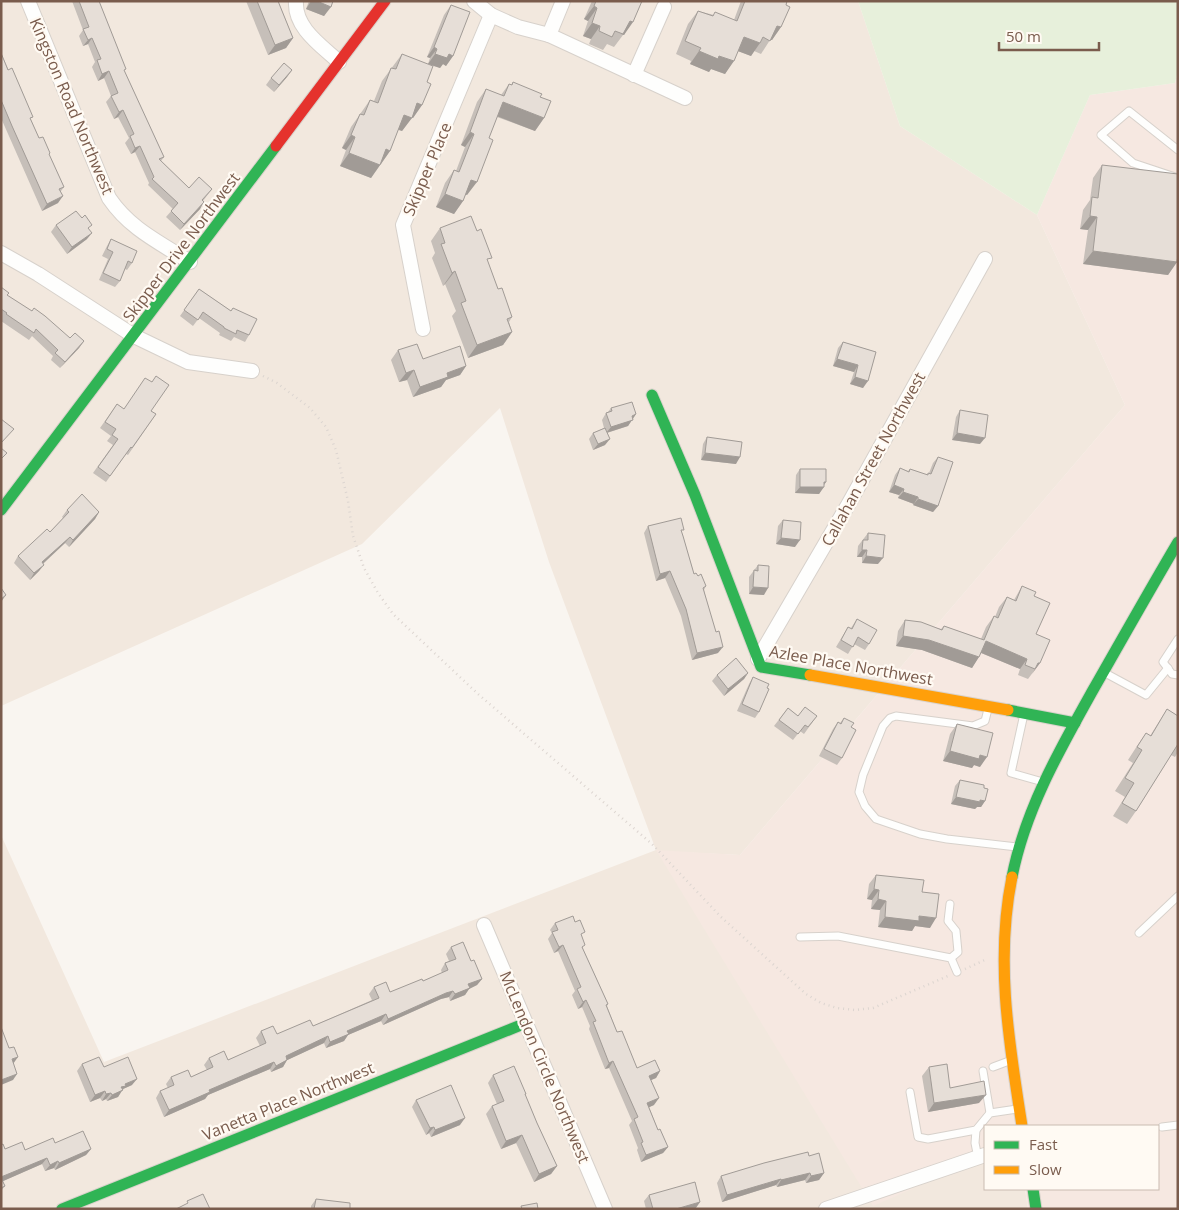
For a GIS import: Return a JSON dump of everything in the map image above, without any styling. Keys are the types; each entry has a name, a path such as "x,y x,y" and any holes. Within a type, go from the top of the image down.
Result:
{"street":[{"name":"Kingston Road Northwest","path":"28,1 109,198 132,225 190,262"},
{"path":"296,1 301,24 316,42 339,62"},
{"name":"Skipper Drive Northwest","path":"1,510 190,262 385,1"},
{"path":"474,1 491,14 518,27 548,35 685,98"},
{"path":"548,35 563,1"},
{"path":"634,74 664,7"},
{"name":"Skipper Place","path":"423,329 403,225 491,14"},
{"path":"1,253 38,274 134,336 188,362 252,371"},
{"name":"Callahan Street Northwest","path":"758,659 848,505 985,259"},
{"name":"Azlee Place Northwest","path":"652,395 694,495 761,667 918,693 1075,723"},
{"path":"1022,1125 1009,1038 1004,952 1008,898 1020,848 1037,801 1075,723 1178,542"},
{"name":"McLendon Circle Northwest","path":"484,926 605,1209"},
{"name":"Vanetta Place Northwest","path":"62,1209 526,1023"},
{"path":"826,1209 982,1156"},
{"path":"1033,1190 1036,1209"}],"lane":[{"path":"1178,150 1129,111 1101,135 1133,163 1178,178"},
{"path":"1104,672 1146,695 1166,665 1178,639"},
{"path":"1166,665 1172,674 1178,675"},
{"path":"989,707 985,721 973,726 896,716 890,718 883,726 863,775 859,792 865,806 876,819 920,834 1020,848"},
{"path":"1024,714 1011,774 1046,783"},
{"path":"1139,933 1178,896"},
{"path":"950,904 948,921 956,931 958,952 951,958"},
{"path":"800,937 838,936 951,958"},
{"path":"951,958 958,972"},
{"path":"993,1067 1012,1060"},
{"path":"983,1071 990,1113"},
{"path":"910,1092 918,1137 928,1139 976,1130"},
{"path":"982,1156 975,1143 976,1130 990,1113 1020,1109"},
{"path":"1162,1127 1178,1125"}],"path":[{"path":"252,371 277,382 293,394 310,408 326,427 336,450 348,502 353,536 364,568 393,614 478,694 652,844 721,917 806,994 821,1003 837,1008 855,1010 873,1008 1004,952"}],"shaded area":[{"path":"1,1 858,1 900,126 1037,215 1125,405 740,855 657,851 984,1156 984,1190 1025,1190 1028,1209 1,1209 1,835 104,1062 656,850 549,562 500,408 362,544 1,706"},
{"path":"1178,70 1178,1209 1028,1209 1025,1190 1159,1190 1159,1125 984,1125 984,1157 873,1206 656,850 740,855 1125,405 1037,215 1090,95 1175,83"}],"green space":[{"path":"858,1 1178,1 1178,70 1175,83 1090,95 1037,215 900,126"}],"building":[{"path":"79,1 99,1 126,69 124,70 164,157 159,159 189,188 199,177 212,189 202,200 204,202 184,224 171,211 178,203 152,179 154,177 140,146 135,148 130,136 134,134 123,110 119,112 111,96 118,93 109,71 102,74 97,60 101,59 92,38 88,40 83,29 89,27"},
{"path":"257,1 278,1 293,38 275,45"},
{"path":"317,1 333,1 331,7"},
{"path":"596,1 642,1 633,22 630,21 623,34 615,31 612,37 599,31 600,26 592,23 597,8 594,6"},
{"path":"745,1 787,1 786,5 790,7 781,27 777,26 770,41 763,37 760,43 744,37 734,61 719,56 718,59 699,51 701,48 685,41 698,11 713,16 715,12 737,21"},
{"path":"451,5 470,12 453,56 449,54 447,58 435,54 437,49 434,47"},
{"path":"1,53 8,70 12,68 33,117 30,118 39,138 43,137 64,187 59,189 63,196 47,204 1,100"},
{"path":"402,54 433,66 427,82 431,84 422,105 417,103 412,118 404,115 390,151 386,149 380,165 349,153 355,137 351,135 360,114 364,115 370,100 378,103 391,68 396,69"},
{"path":"284,63 292,70 279,85 271,78"},
{"path":"513,82 542,94 540,97 551,101 544,118 503,102 489,138 493,140 477,182 471,180 463,201 445,194 454,170 459,172 474,134 470,132 486,89 504,96 509,84 512,85"},
{"path":"1102,165 1178,174 1177,262 1093,251 1097,217 1090,216 1092,197 1098,198"},
{"path":"76,211 82,218 85,215 92,225 88,228 92,233 72,247 56,225"},
{"path":"471,216 477,231 481,229 492,258 487,259 498,289 502,288 512,317 507,319 512,332 477,345 461,303 466,301 455,271 452,273 441,244 445,243 440,228"},
{"path":"111,239 137,251 132,263 128,261 120,281 103,273 113,252 107,249"},
{"path":"1,287 9,293 7,295 32,311 34,308 70,338 75,333 84,341 65,362 55,353 58,350 36,329 34,333 1,309"},
{"path":"199,289 231,311 233,308 257,319 249,335 237,330 236,334 224,328 203,312 198,320 184,310"},
{"path":"843,342 876,352 868,381 855,377 858,365 837,359"},
{"path":"417,344 423,359 460,346 466,366 447,373 448,377 420,387 414,370 406,373 398,350"},
{"path":"156,376 169,385 151,411 156,414 110,476 98,467 118,439 112,435 116,429 105,422 117,404 124,409 145,378 152,382"},
{"path":"632,402 636,414 632,416 633,420 611,427 606,413 612,411 611,408"},
{"path":"960,410 988,415 985,438 957,433"},
{"path":"1,419 14,429 1,443"},
{"path":"605,428 610,439 598,444 593,433"},
{"path":"707,437 742,442 740,457 705,453"},
{"path":"1,448 7,453 1,459"},
{"path":"938,457 953,462 938,506 903,492 904,489 894,485 900,468 909,472 910,469 928,475 928,473 931,474"},
{"path":"800,469 826,469 824,487 800,487"},
{"path":"82,494 99,512 73,540 70,537 42,562 44,565 34,573 18,556 47,529 50,532 69,512 67,510"},
{"path":"681,518 684,530 681,530 694,574 696,573 698,576 701,574 706,586 703,588 716,632 719,631 723,647 697,653 686,609 670,571 660,574 648,526"},
{"path":"783,520 801,522 800,540 781,538"},
{"path":"868,533 885,535 883,558 866,556 867,550 862,550 863,540 868,540"},
{"path":"758,565 769,566 768,588 753,587 754,570 758,571"},
{"path":"1022,586 1036,592 1034,596 1050,603 1036,634 1050,640 1040,663 1038,663 1035,669 1025,665 1027,659 986,641 979,657 929,640 903,636 905,620 921,622 942,630 944,626 984,640 994,616 998,618 1007,597 1016,601"},
{"path":"1,588 6,595 1,599"},
{"path":"857,619 877,630 869,644 858,637 853,647 841,640 848,627 852,629"},
{"path":"736,658 748,673 728,689 717,675"},
{"path":"753,677 769,684 767,688 769,689 759,712 742,704"},
{"path":"805,707 817,716 808,727 805,725 798,734 779,720 788,708 798,716"},
{"path":"1167,709 1178,716 1178,744 1136,811 1122,803 1134,783 1125,778 1142,750 1137,747 1146,733 1151,736"},
{"path":"844,718 854,723 851,727 856,730 842,758 824,749 838,722 841,724"},
{"path":"957,724 993,733 987,757 980,755 979,759 950,751"},
{"path":"960,780 984,785 984,788 988,789 985,801 980,800 980,802 956,797"},
{"path":"876,875 924,880 922,892 939,894 936,918 919,916 919,921 885,917 886,901 878,899 879,890 874,889"},
{"path":"573,916 575,922 580,920 585,932 581,934 585,945 582,947 608,1004 606,1005 617,1032 622,1031 637,1068 655,1060 660,1071 649,1076 659,1098 647,1103 658,1130 660,1129 668,1147 646,1155 634,1119 638,1117 613,1061 609,1063 593,1022 596,1021 586,1000 583,1002 577,989 581,987 563,945 559,947 552,932 558,930 555,923"},
{"path":"463,942 471,961 474,960 482,979 468,984 470,988 455,994 453,991 446,993 388,1019 386,1014 347,1031 349,1034 330,1042 328,1036 286,1056 287,1060 276,1066 274,1062 209,1090 210,1092 169,1110 160,1091 174,1085 171,1077 188,1070 191,1077 213,1067 209,1058 224,1051 228,1060 266,1043 261,1031 273,1026 277,1034 310,1020 313,1026 379,998 374,987 386,982 390,992 448,970 445,963 456,959 451,947"},
{"path":"1,1027 9,1048 14,1047 18,1057 12,1059 17,1074 1,1080"},
{"path":"99,1057 104,1067 128,1057 137,1079 125,1084 126,1086 121,1087 123,1090 112,1095 111,1093 106,1094 105,1091 95,1095 82,1064"},
{"path":"947,1064 950,1088 984,1081 986,1095 934,1103 929,1067"},
{"path":"514,1066 557,1166 539,1174 522,1135 506,1141 492,1106 504,1101 493,1075"},
{"path":"451,1085 465,1118 435,1130 434,1127 430,1128 416,1100"},
{"path":"83,1131 91,1149 50,1165 47,1158 1,1177 1,1145 3,1144 5,1149 22,1142 25,1150 53,1138 55,1143"},
{"path":"808,1152 809,1156 819,1153 824,1173 811,1176 810,1173 781,1179 727,1195 721,1176"},
{"path":"1,1178 5,1186 1,1188"},
{"path":"695,1182 700,1202 676,1209 653,1209 649,1195"},
{"path":"203,1194 210,1209 176,1209 188,1203 187,1201"},
{"path":"316,1199 350,1203 350,1209 314,1209"},
{"path":"537,1203 538,1209 522,1209 521,1206"}],"traffic: fast":[{"path":"1,510 276,146"},
{"path":"652,395 695,495 761,667 810,675"},
{"path":"1012,877 1026,828 1056,757 1178,542"},
{"path":"1008,710 1075,723"},
{"path":"62,1209 526,1023"},
{"path":"1033,1190 1036,1209"}],"traffic: slow":[{"path":"810,675 1008,710"},
{"path":"1012,877 1007,908 1004,970 1009,1033 1022,1125"}],"traffic: jam":[{"path":"276,146 385,1"}]}
